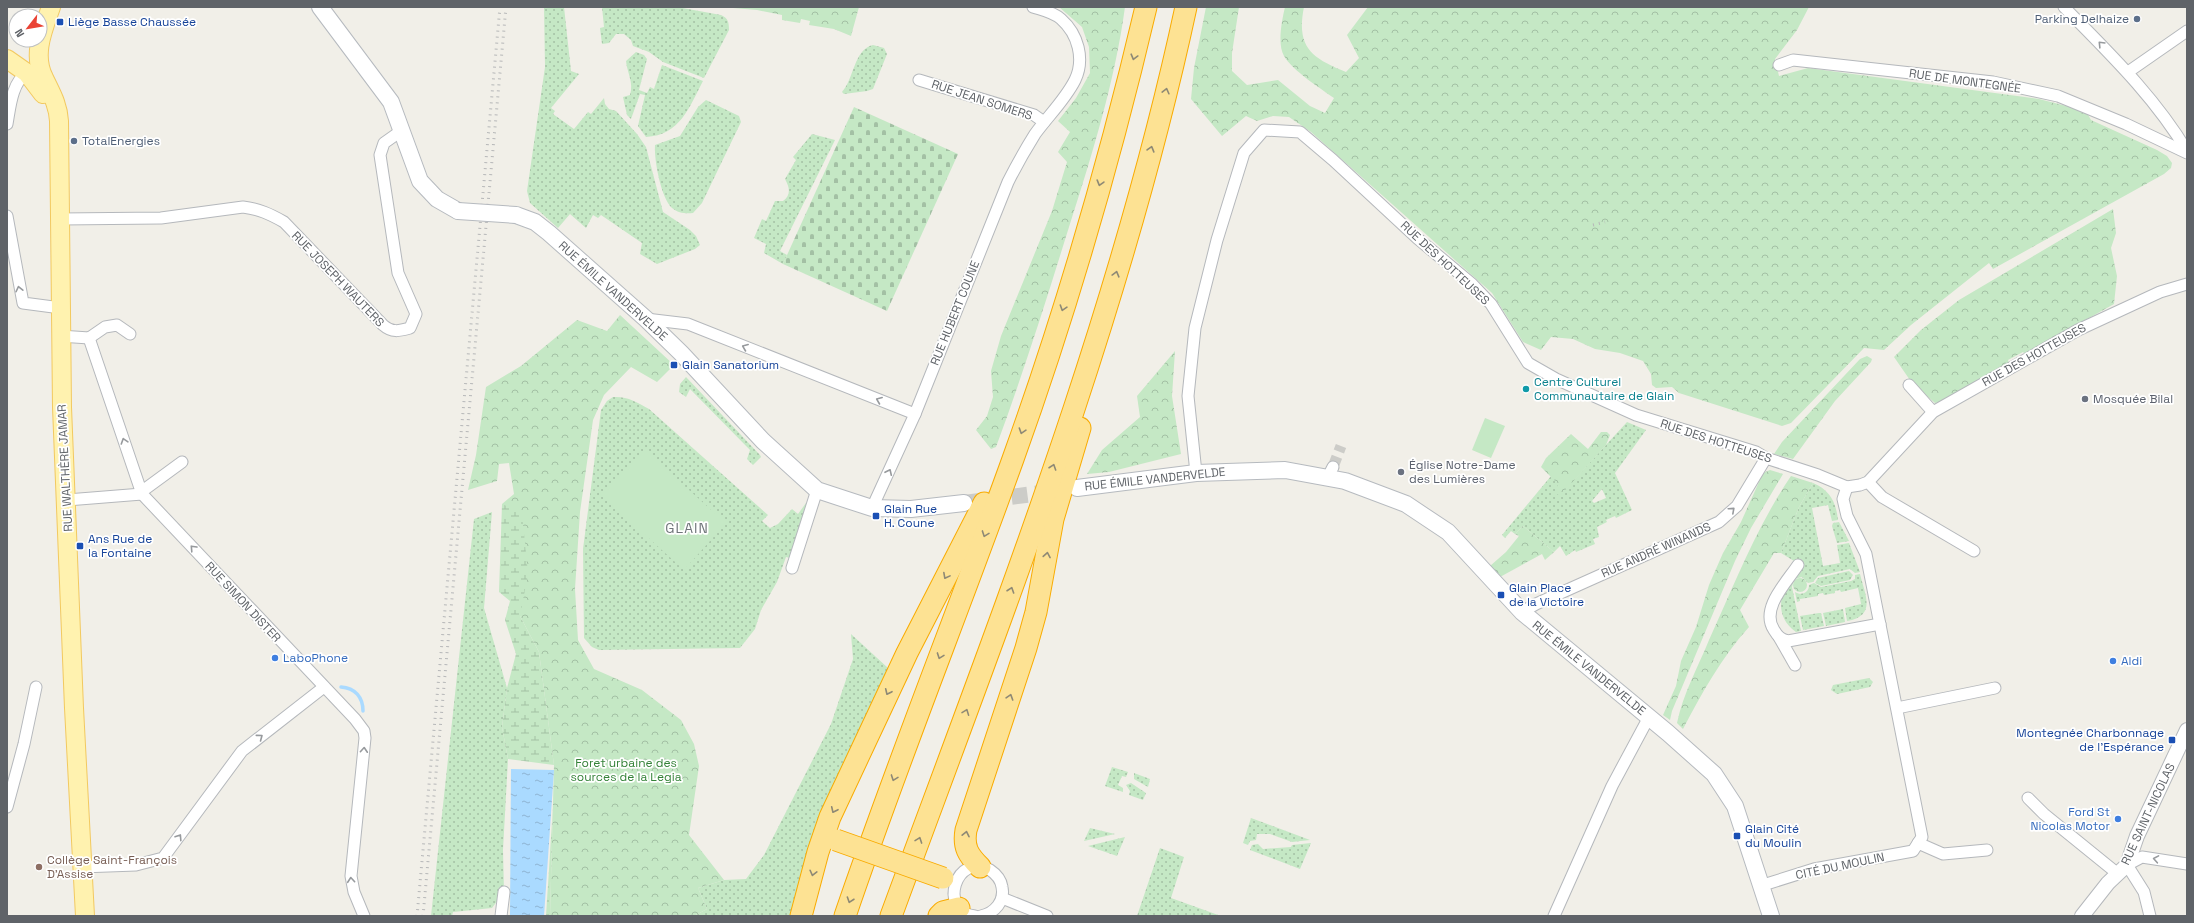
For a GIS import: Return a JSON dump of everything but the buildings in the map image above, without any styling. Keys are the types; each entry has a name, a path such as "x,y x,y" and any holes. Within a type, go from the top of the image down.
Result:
{"highway":[{"path":"845,916 1013,458 1072,282 1109,152 1146,7"},
{"path":"891,916 996,633 1106,312 1157,129 1186,7"},
{"path":"980,867 967,852 964,841 966,830 1026,648 1036,612 1053,519 1086,410 1113,332 1106,312"},
{"path":"802,916 830,837 907,653 981,510 996,473 1013,458"},
{"path":"830,837 949,880"},
{"path":"939,916 943,912 967,912"}],"main road":[{"path":"7,52 22,58 29,58 38,49 51,7"},
{"name":"RUE ÉMILE VANDERVELDE","path":"320,7 391,102 420,181 437,199 445,205 458,211 516,214 535,222 550,233 646,319 681,353 763,441 817,490 872,508 911,509 964,503"},
{"name":"RUE WALTHÈRE JAMAR","path":"38,49 40,70 57,106 59,134 60,336 84,916"},
{"path":"7,59 27,73 42,91 59,134"},
{"name":"RUE ÉMILE VANDERVELDE","path":"1077,488 1196,472 1285,470 1331,472 1406,504 1440,526 1457,542 1522,612 1714,774 1735,806 1771,916"}],"street":[{"name":"RUE HUBERT COUNE","path":"872,508 915,414 1008,182 1027,147 1076,78 1080,60 1079,48 1069,28 1060,18 1050,12 1032,7"},
{"path":"2064,7 2128,72 2170,122 2187,152"},
{"path":"2128,72 2187,31"},
{"name":"RUE DE MONTEGNÉE","path":"1779,65 1792,60 1994,82 2058,96 2126,124 2187,152"},
{"path":"7,124 11,102 20,78 27,73"},
{"name":"RUE JEAN SOMERS","path":"919,80 1034,115 1044,122"},
{"name":"RUE DES HOTTEUSES","path":"1196,472 1188,396 1195,328 1217,240 1244,153 1264,130 1300,132 1333,160 1417,238 1472,284 1491,304 1528,363 1562,382 1636,415 1756,452 1766,458 1818,475 1847,487"},
{"name":"RUE JOSEPH WAUTERS","path":"60,219 161,218 243,207 256,208 284,222 383,325 388,329 398,332 410,328 416,314 398,273 380,155 384,143 401,132"},
{"path":"7,216 18,288 23,303 61,308"},
{"name":"RUE DES HOTTEUSES","path":"1868,482 1933,412 2078,330 2160,292 2187,284"},
{"path":"646,319 688,324 915,414"},
{"path":"60,336 89,338 105,328 117,326 130,334"},
{"name":"RUE SIMON DISTER","path":"89,338 142,493 355,719 364,732 364,753 350,876 354,892 364,916"},
{"path":"1909,385 1933,412"},
{"name":"RUE ANDRÉ WINANDS","path":"1522,612 1536,604 1719,522 1737,506 1766,458"},
{"path":"67,500 142,493 182,462"},
{"path":"1974,551 1882,497 1868,482 1847,487 1843,499 1847,516 1866,554 1922,837 1918,843 1943,854 1987,850"},
{"path":"792,568 817,490"},
{"path":"1795,665 1769,622 1769,612 1773,603 1798,565"},
{"path":"1778,637 1788,641 1880,624"},
{"path":"81,867 136,865 163,858 242,751 324,687"},
{"path":"7,807 24,744 36,688"},
{"path":"1897,708 1995,688"},
{"path":"1554,916 1612,786 1649,718"},
{"name":"RUE SAINT-NICOLAS","path":"2082,916 2108,883 2122,870 2187,730"},
{"name":"RUE SAINT-NICOLAS","path":"2028,798 2044,814 2122,870"},
{"name":"CITÉ DU MOULIN","path":"1760,886 1814,869 1913,850 1918,843"},
{"path":"2150,916 2144,892 2122,870 2142,856 2187,864"},
{"path":"967,912 953,893 949,880 966,870 980,867 988,869 1000,879 1002,885 1002,898 994,911 981,916"},
{"path":"501,916 504,892"},
{"path":"1002,898 1048,916"}],"green space":[{"path":"544,7 564,7 571,71 579,74 551,108 555,111 553,114 574,129 588,112 591,114 604,98 605,104 609,109 616,111 637,134 646,147 663,212 690,230 696,236 700,245 695,249 657,264 640,254 642,243 601,215 598,218 593,215 586,228 570,214 558,228 530,203 527,191 545,67"},
{"path":"602,7 677,7 721,15 728,21 729,30 704,78 663,62 649,52 633,46 631,40 624,34 616,34 609,43 602,44 600,28 604,27"},
{"path":"721,7 859,7 851,36 834,29 809,25 810,21 801,19 800,23 782,20 782,15 757,10"},
{"path":"1059,7 1125,7 1121,35 1109,90 1086,173 1016,392 996,447 991,449 976,430 987,416 993,397 991,371 1001,336 1052,211 1067,162 1058,152 1070,132 1058,121 1076,98 1090,73 1089,47 1082,27"},
{"path":"1206,7 1239,7 1232,53 1232,71 1247,85 1278,80 1310,106 1325,113 1334,98 1293,67 1282,51 1280,39 1285,7 1304,7 1302,32 1309,49 1315,56 1324,62 1346,72 1359,58 1347,35 1368,7 1809,7 1797,30 1775,59 1779,76 1808,68 2039,99 2086,111 2091,120 2157,150 2167,156 2172,163 2171,168 2164,174 1993,269 1989,263 1911,325 1884,350 1864,348 1791,423 1782,426 1679,393 1672,387 1656,388 1652,385 1651,374 1643,361 1620,353 1595,349 1573,339 1551,337 1541,350 1523,342 1492,293 1311,132 1289,117 1273,116 1257,121 1246,116 1222,136 1191,99 1194,68"},
{"path":"873,45 884,48 887,54 873,89 844,94 842,92 849,80 858,58 862,52"},
{"path":"636,52 644,55 647,59 639,90 647,93 650,87 654,89 662,65 703,81 688,110 682,118 675,126 658,135 646,137 638,126 645,95 640,94 631,119 627,115 623,97 630,95 631,82 626,61"},
{"path":"706,100 739,116 741,122 702,203 693,213 682,213 672,208 665,196 657,169 655,145 680,136 698,107"},
{"path":"854,107 958,154 887,311 783,264"},
{"path":"812,134 835,140 780,251 787,255 783,264 764,253 766,244 754,238 762,219 766,221 775,201 783,201 786,199 789,188 785,179 796,160 793,157"},
{"path":"2113,209 2116,233 2111,248 2117,276 2114,304 2025,354 2023,352 2008,360 2009,363 1944,401 1935,403 1912,383 1894,357 1921,330 1959,300"},
{"name":"Foret urbaine des sources de la Legia","path":"620,315 674,365 657,382 631,367 604,395 593,420 580,512 575,589 578,640 594,669 642,690 681,720 694,744 699,766 689,835 724,880 698,888 707,909 694,916 550,916 554,765 539,652 520,616 502,504 514,494 509,463 499,464 497,481 468,490 476,455 486,387 521,366 577,320 607,331"},
{"path":"1175,351 1172,396 1181,454 1109,472 1087,474 1102,450 1140,417 1137,396"},
{"path":"1867,356 1872,359 1871,362 1835,401 1793,459 1774,454 1782,442 1860,359"},
{"path":"686,377 760,455 761,457 753,465 747,459 750,450 690,389 686,397 679,392 680,384"},
{"path":"613,397 636,402 649,409 768,515 762,521 770,528 778,524 792,509 798,514 806,503 808,504 790,558 786,557 777,582 761,610 755,629 740,648 599,650 592,647 584,638 583,549 601,410 607,401"},
{"path":"1485,418 1505,426 1491,458 1472,450"},
{"path":"1627,422 1646,430 1615,473 1632,510 1616,518 1615,516 1606,520 1607,522 1597,527 1599,537 1593,539 1595,544 1576,552 1575,550 1566,556 1560,546 1554,552 1523,526 1515,534 1511,531 1505,538 1502,535 1551,476 1559,484 1560,495","holes":["1602,489 1606,498 1594,503 1592,501"]},
{"path":"1601,432 1607,432 1610,435 1606,445 1560,496 1557,494 1556,490 1558,484 1541,467 1546,458 1571,434 1588,449"},
{"path":"644,450 726,523 684,570 602,496"},
{"path":"1770,470 1783,474 1751,528 1735,561 1672,711 1670,720 1663,715 1676,686 1681,661 1696,627 1709,585 1723,553 1741,522 1763,473"},
{"path":"1791,476 1813,483 1799,507 1781,553 1774,553 1740,610 1749,627 1721,663 1683,729 1677,723 1691,681 1757,535 1767,515"},
{"path":"1813,483 1824,489 1831,497 1836,508 1838,520 1832,521 1828,505 1812,508 1823,566 1840,563 1837,545 1849,543 1860,572 1855,573 1850,569 1818,576 1813,582 1808,583 1802,577 1794,579 1792,587 1801,631 1796,632 1783,616 1781,607 1784,589 1794,561 1781,553 1799,507"},
{"path":"502,504 522,513 528,574 520,616 539,652 554,765 508,759 502,727 507,688 516,654 505,620 510,601 499,592"},
{"path":"492,512 484,608 507,688 502,727 508,759 503,850 504,892 492,908 453,912 452,916 431,916 474,519"},
{"path":"1839,522 1849,541 1837,543 1832,526 1833,523"},
{"path":"1523,526 1554,552 1545,560 1542,554 1500,577 1490,566 1506,552 1519,536 1515,534"},
{"path":"1849,571 1853,575 1850,580 1821,586 1815,583 1818,578"},
{"path":"1860,574 1867,604 1866,609 1856,618 1847,621 1845,608 1861,604 1858,588 1841,592 1840,590 1835,591 1835,593 1824,595 1823,593 1818,594 1818,596 1800,599 1800,601 1797,602 1795,592 1802,594 1806,592 1809,585 1814,583 1821,587 1851,581 1855,579 1855,575"},
{"path":"1800,578 1805,580 1807,585 1805,590 1800,592 1795,590 1793,585 1795,580"},
{"path":"1843,609 1845,622 1826,626 1823,613"},
{"path":"1821,613 1824,626 1803,630 1800,616"},
{"path":"851,634 888,668 867,716 792,916 694,916 707,909 698,888 724,880 746,879 764,855 831,724 853,659"},
{"path":"1869,678 1873,682 1870,687 1837,694 1831,690 1833,685"},
{"path":"1112,767 1128,772 1126,777 1122,776 1118,785 1123,788 1123,792 1105,786"},
{"path":"1134,773 1150,779 1148,787 1134,779"},
{"path":"1131,783 1146,793 1143,800 1129,795 1130,791 1126,785"},
{"path":"553,806 550,916 546,916"},
{"path":"1251,818 1310,840 1292,842 1270,834 1257,834 1256,840 1250,841 1248,845 1243,843"},
{"path":"1090,828 1115,834 1084,841"},
{"path":"1125,837 1117,856 1088,846"},
{"path":"1311,843 1300,869 1250,850 1252,845 1258,844 1263,849 1291,847 1292,845"},
{"path":"1160,848 1184,857 1171,898 1221,916 1137,916"}],"water":[{"path":"511,769 554,770 544,916 510,916"}],"waterway":[{"path":"341,687 350,689 357,694 362,701 363,711"}],"tunnel":[{"path":"1333,467 1341,446"},
{"path":"964,503 1056,491"}],"railway":[{"path":"417,916 500,7"},
{"path":"423,916 506,7"},
{"path":"1593,225 1605,222"}],"place":[{"name":"Parking Delhaize","path":"2137,19"},
{"name":"Liège Basse Chaussée","path":"60,22"},
{"name":"TotalEnergies","path":"74,141"},
{"name":"Glain Sanatorium","path":"674,365"},
{"name":"Centre Culturel Communautaire de Glain","path":"1526,389"},
{"name":"Mosquée Bilal","path":"2085,399"},
{"name":"Église Notre-Dame des Lumières","path":"1401,472"},
{"name":"Glain Rue H. Coune","path":"876,516"},
{"name":"Ans Rue de la Fontaine","path":"80,546"},
{"name":"Glain Place de la Victoire","path":"1501,595"},
{"name":"LaboPhone","path":"275,658"},
{"name":"Aldi","path":"2113,661"},
{"name":"Montegnée Charbonnage de l'Espérance","path":"2172,740"},
{"name":"Ford St Nicolas Motor","path":"2118,819"},
{"name":"Glain Cité du Moulin","path":"1737,836"},
{"name":"Collège Saint-François D'Assise","path":"39,867"}],"district":[{"name":"GLAIN","path":"687,528"}]}
